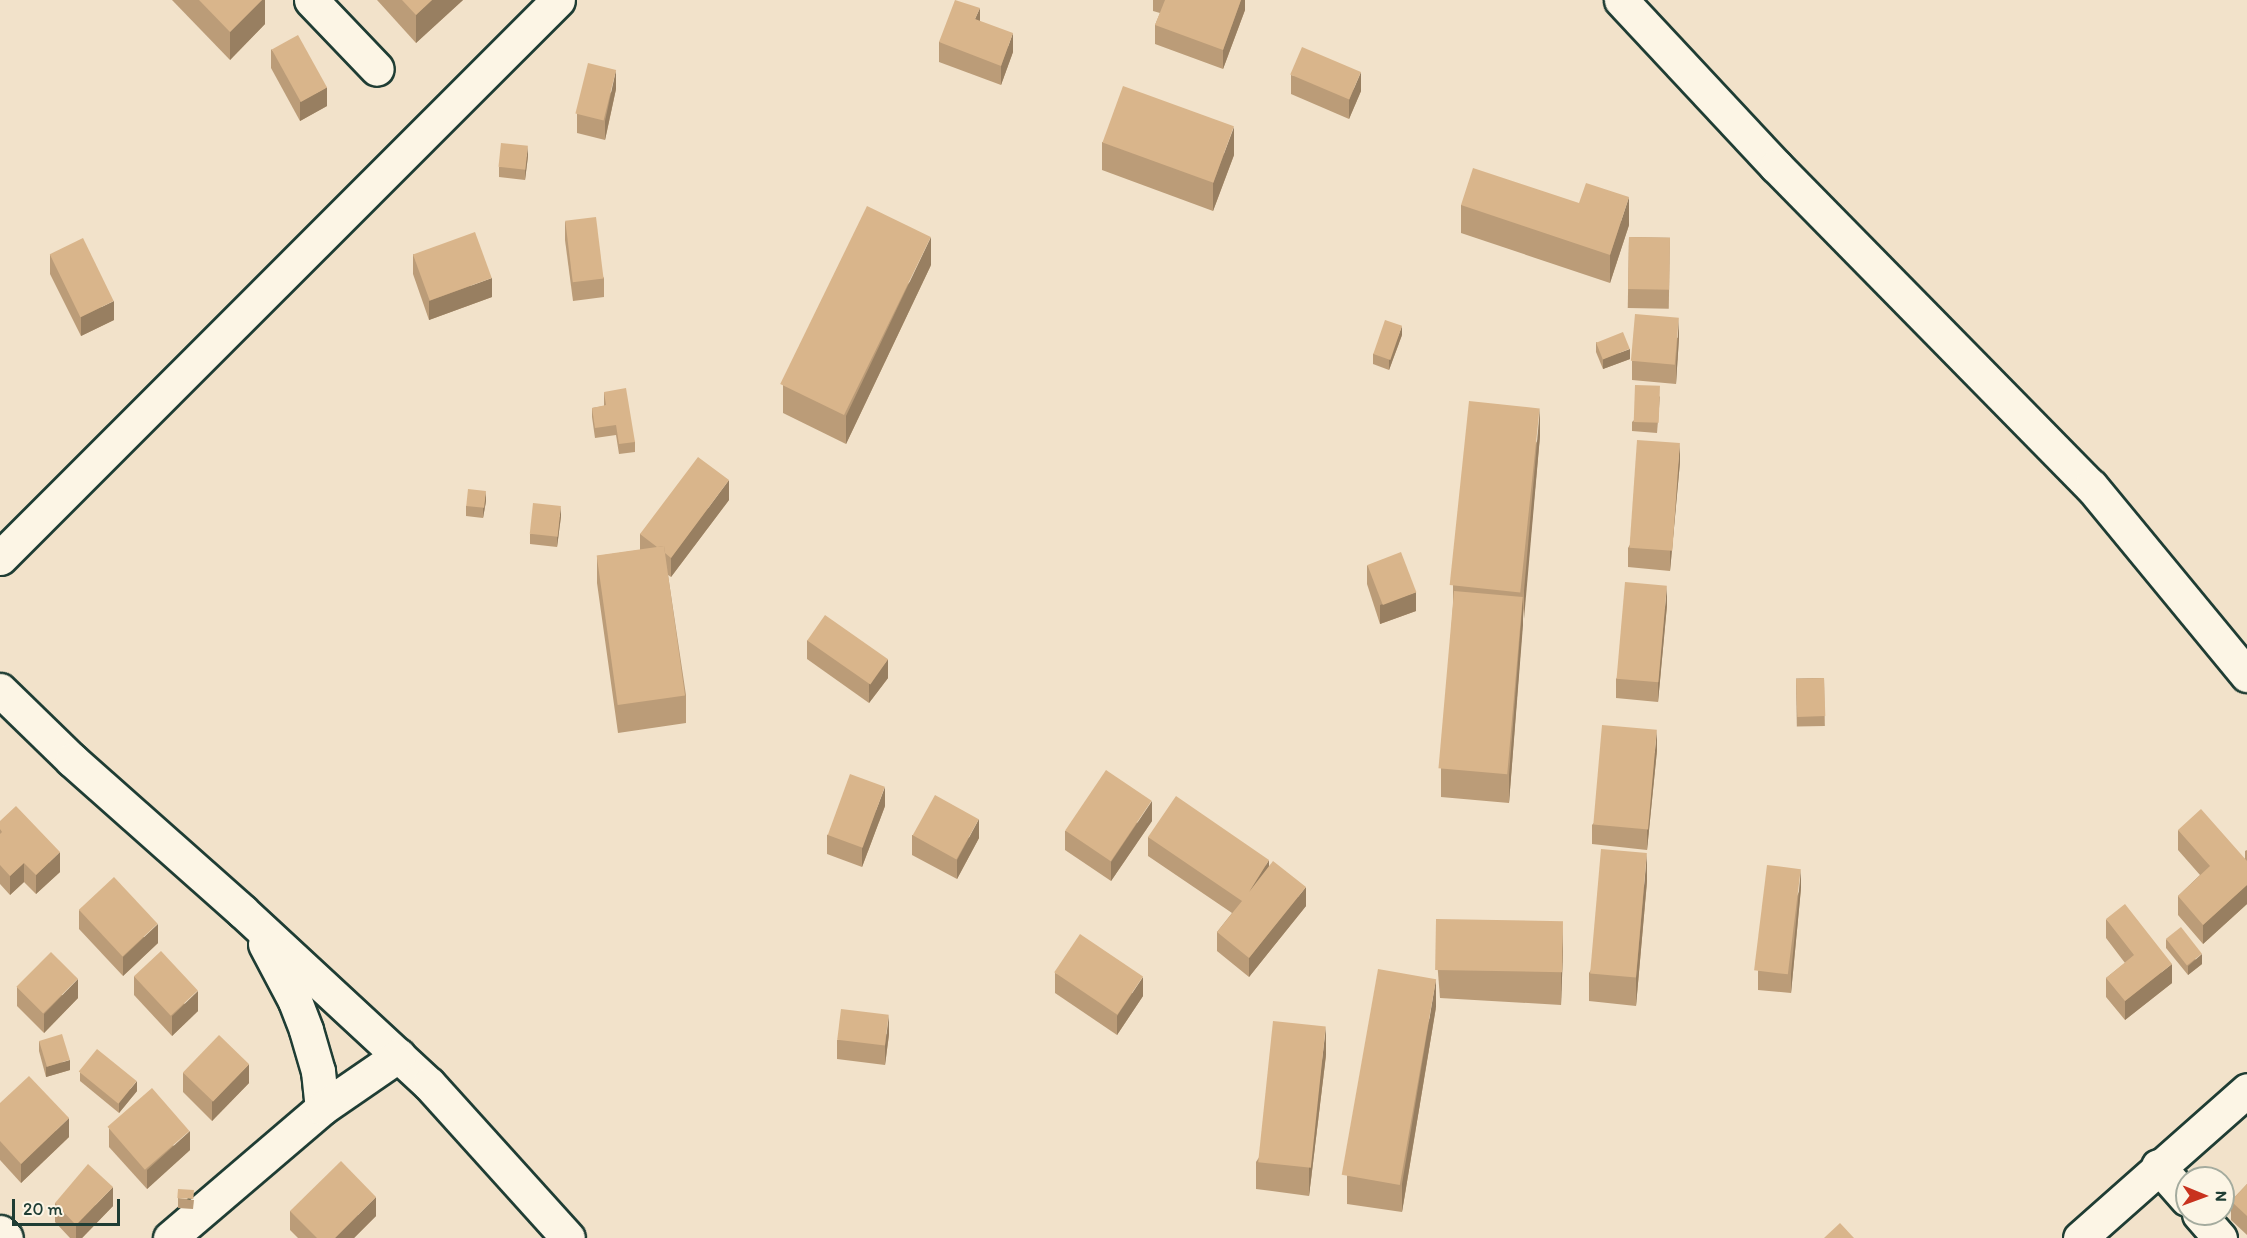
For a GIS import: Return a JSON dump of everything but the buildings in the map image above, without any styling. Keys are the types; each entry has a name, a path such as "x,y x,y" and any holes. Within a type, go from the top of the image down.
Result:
{"street":[{"path":"310,0 377,69"},
{"path":"0,558 558,0"},
{"path":"1621,0 1792,182 2091,486 2247,675"},
{"path":"0,690 72,760 242,911 429,1083 568,1238"},
{"path":"242,911 268,948 296,1001 318,1071 322,1108"},
{"path":"170,1238 322,1108 399,1055"},
{"path":"2080,1238 2158,1166 2247,1090"},
{"path":"2158,1166 2175,1185"},
{"path":"2210,1226 2220,1238"},
{"path":"0,1232 6,1238"}]}
